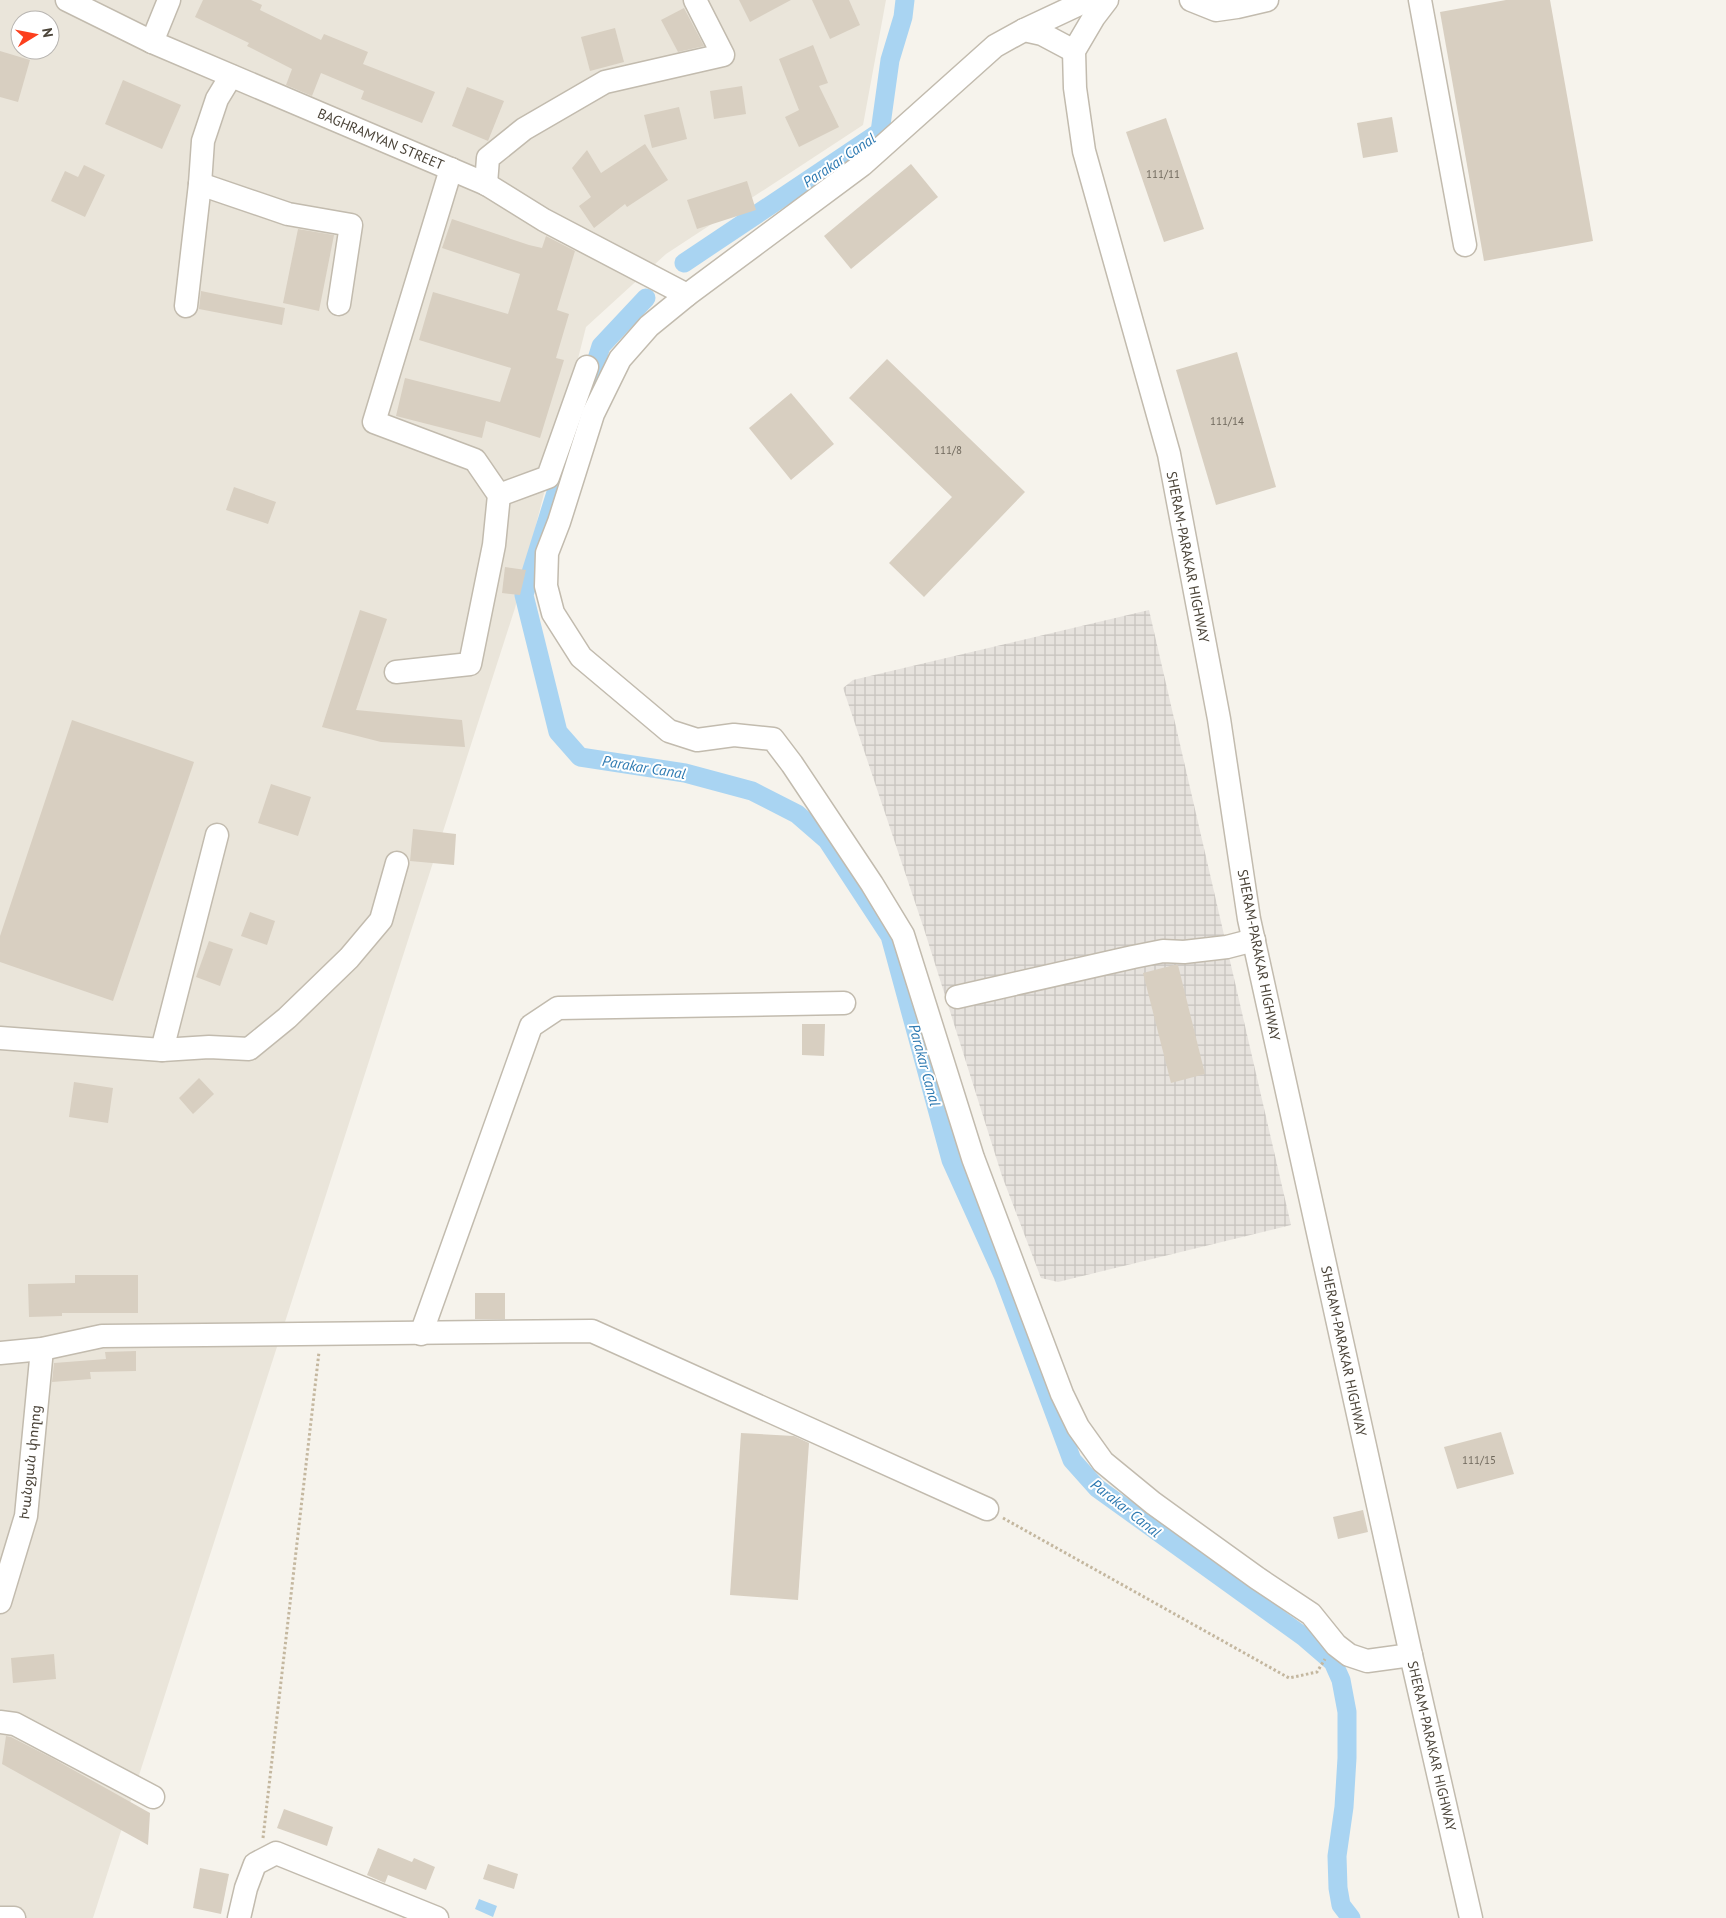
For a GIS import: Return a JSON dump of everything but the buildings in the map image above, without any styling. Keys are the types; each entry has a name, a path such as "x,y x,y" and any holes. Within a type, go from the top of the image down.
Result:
{"street":[{"name":"BAGHRAMYAN STREET","path":"67,0 152,42 486,184 544,220 687,295"},
{"path":"152,42 169,0"},
{"path":"486,184 488,158 524,129 605,82 722,55 695,0"},
{"path":"1088,0 995,46 862,165 648,326 620,359 593,414 560,522 547,553 546,586 552,613 581,657 669,731 697,740 734,735 773,739 792,764 872,884 903,935 973,1158 1062,1394 1078,1427 1103,1462 1153,1503 1311,1614 1336,1645 1349,1655 1367,1660 1411,1655"},
{"path":"1024,30 1042,34 1074,51 1094,17 1107,0"},
{"path":"1191,0 1216,10 1267,0"},
{"path":"1420,0 1465,245"},
{"name":"SHERAM-PARAKAR HIGHWAY","path":"1074,51 1075,88 1084,151 1169,454 1219,719 1249,919 1411,1655 1471,1918"},
{"path":"186,306 203,141 217,99 231,76"},
{"path":"396,672 470,664 494,546 499,494 475,460 374,422 451,169"},
{"path":"200,184 288,214 351,225 339,304"},
{"path":"499,494 548,477 587,368"},
{"path":"162,1050 218,836"},
{"path":"0,1038 162,1050 209,1047 249,1049 287,1018 342,964 381,920 397,862"},
{"path":"957,997 1164,951 1184,952 1227,947 1254,940"},
{"path":"421,1334 531,1026 558,1008 844,1003"},
{"path":"0,1353 42,1349 102,1336 592,1331 987,1509"},
{"name":"Խանջյան փողոց","path":"0,1602 26,1516 42,1349"},
{"path":"0,1722 15,1724 153,1796"},
{"path":"239,1918 246,1888 255,1864 276,1853 436,1918"},
{"path":"0,1918 14,1918"}],"path":[{"path":"261,1861 321,1334"},
{"path":"987,1509 1289,1678 1317,1672"}],"shaded area":[{"path":"0,0 886,0 863,125 666,254 586,327 515,608 93,1918 0,1918"},
{"path":"1149,610 1291,1225 1058,1282 1041,1278 1002,1176 924,929 843,688 853,680"}],"water":[{"path":"479,1899 497,1906 493,1917 475,1909"}],"waterway":[{"name":"Parakar Canal","path":"684,263 880,132 890,60 903,17 905,0"},
{"name":"Parakar Canal","path":"589,385 601,346 646,298"},
{"name":"Parakar Canal","path":"574,435 524,595 558,732 580,757 685,773 752,791 797,814 827,840 890,936 951,1160 1003,1275 1072,1460 1097,1488 1304,1637 1333,1662 1341,1680 1347,1712 1344,1807 1337,1856 1338,1888 1341,1905 1351,1918"}]}
